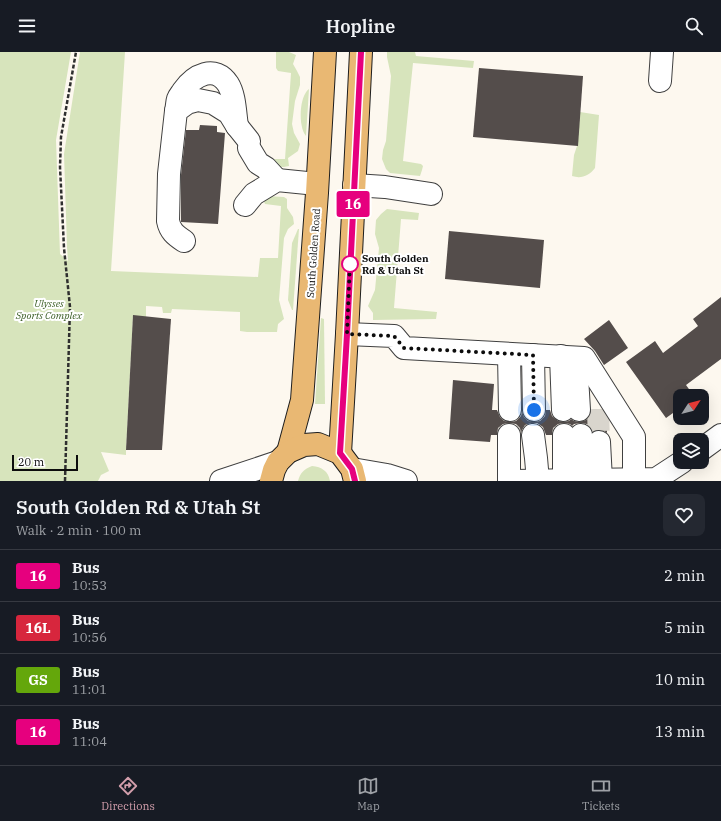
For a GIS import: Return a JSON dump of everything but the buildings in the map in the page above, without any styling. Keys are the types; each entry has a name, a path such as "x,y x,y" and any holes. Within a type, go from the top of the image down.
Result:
{"main road":[{"name":"South Golden Road","path":"279,465 302,400 325,52"},
{"path":"349,468 347,334 361,52"},
{"path":"279,465 304,445 318,444 349,468"}],"street":[{"path":"660,81 662,52"},
{"path":"184,241 176,236 169,228 169,174 178,99 188,84 206,74 217,74 228,83 232,91 245,138"},
{"path":"176,111 187,103 198,100 213,103 229,112 258,163 266,168 277,180"},
{"path":"245,205 254,194 277,180 317,184"},
{"path":"354,185 385,187 431,194"},
{"path":"347,334 394,336 404,348 584,358 634,436 634,479"},
{"path":"509,354 510,410"},
{"path":"533,355 534,410"},
{"path":"568,357 580,410 598,379"},
{"path":"509,435 509,481"},
{"path":"533,435 538,480"},
{"path":"709,443 721,435"},
{"path":"583,480 581,437 583,480"},
{"path":"221,481 279,465"},
{"path":"349,468 387,475 406,481"},
{"path":"513,481 656,479 673,468"}],"path":[{"path":"65,481 70,307 64,248 60,167 62,136 76,52"}],"green space":[{"name":"Ulysses Sports Complex","path":"0,52 71,52 56,140 60,254 68,261 64,154 80,52 125,52 111,271 258,277 260,258 278,258 281,206 265,204 263,199 266,196 284,197 287,199 287,208 293,217 294,224 288,229 284,238 279,300 284,319 278,324 277,332 240,331 240,312 172,309 171,313 163,313 162,307 146,306 146,317 133,316 126,455 101,452 109,471 101,475 98,481 0,481"},
{"path":"276,52 289,52 296,55 293,64 300,77 300,85 295,101 292,124 294,133 300,144 298,151 288,158 289,166 284,167 270,167 266,159 285,159 291,73 278,71 276,68"},
{"path":"387,52 415,52 416,56 474,61 473,68 413,63 403,161 421,164 423,166 420,176 390,173 386,169 382,159 386,141 391,76"},
{"path":"309,89 306,136 303,132 301,112 303,98"},
{"path":"580,112 599,115 595,168 590,173 582,177 572,176 574,155 577,146"},
{"path":"387,209 419,213 418,220 401,219 394,308 437,312 436,319 373,320 373,313 368,306 375,290 379,248 375,234 376,220"},
{"path":"298,229 292,310 288,300 292,243"},
{"path":"321,318 324,319 325,404 315,404"},
{"path":"312,466 319,467 324,470 330,481 298,481 303,472"}],"tunnel":[{"path":"598,409 599,442"}],"bus line":[{"name":"16","path":"355,481 352,469 340,453 361,52"}],"place":[{"name":"South Golden Rd & Utah St","path":"350,264"}],"route":[{"path":"350,264 350,262 347,334 394,336 404,348 533,355 534,410"}]}
